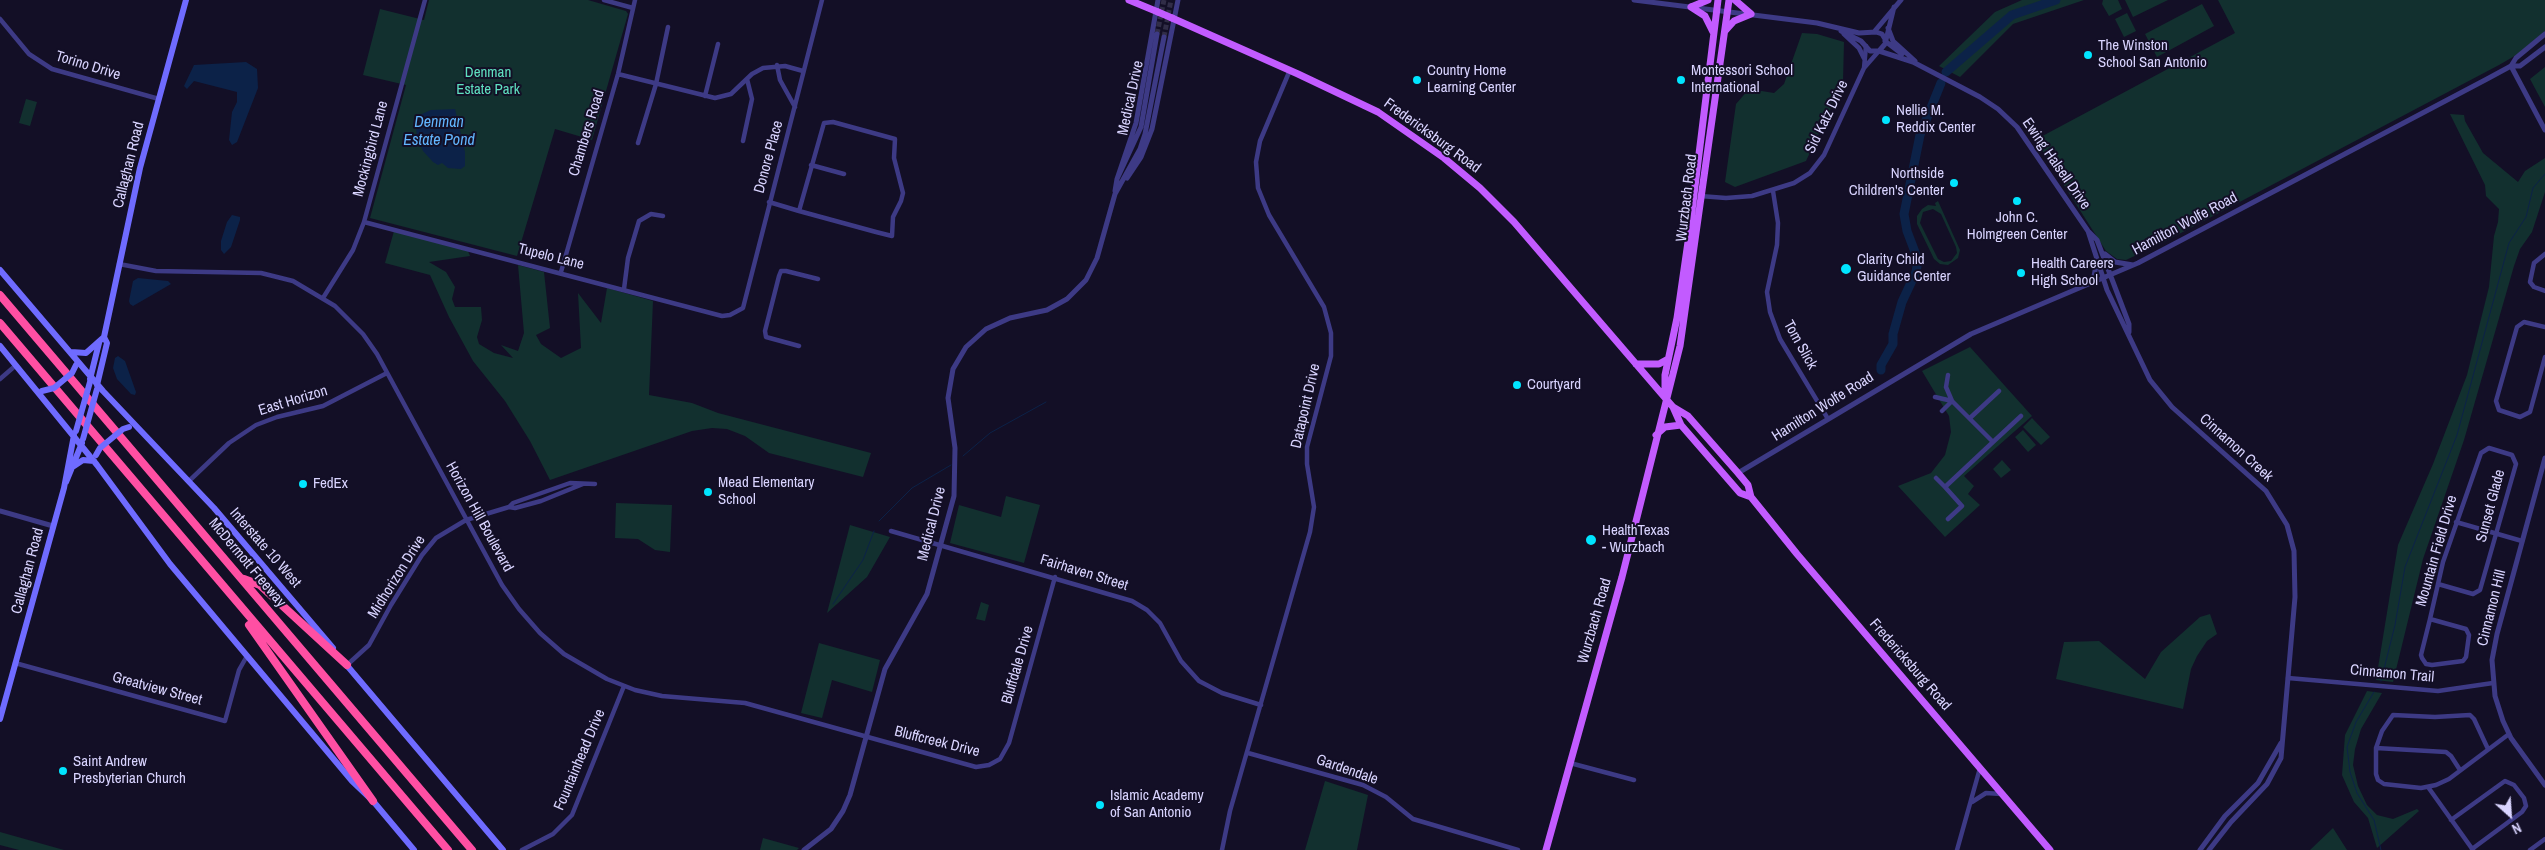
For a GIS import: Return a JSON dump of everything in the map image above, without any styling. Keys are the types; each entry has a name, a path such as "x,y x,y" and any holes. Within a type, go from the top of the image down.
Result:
{"highway":[{"name":"McDermott Freeway","path":"0,295 472,850"},
{"path":"0,323 219,583 448,850"},
{"path":"242,578 260,585 347,665"},
{"path":"219,583 373,801"}],"main road":[{"name":"Callaghan Road","path":"0,719 64,488 75,434 102,339 140,168 186,0"},
{"name":"Fredericksburg Road","path":"1129,0 1290,70 1378,112 1444,158 1470,179 1514,222 1666,398 1688,416 1738,473 1748,485 1751,497 2050,850"},
{"path":"1691,7 1708,0"},
{"name":"Wurzbach Road","path":"1546,850 1622,577 1656,435 1673,375 1684,319 1718,0"},
{"name":"Wurzbach Road","path":"1666,398 1665,376 1677,318 1729,0"},
{"path":"1723,34 1731,23 1751,14 1735,0"},
{"path":"1691,7 1708,20 1713,36"},
{"name":"Interstate 10 West","path":"0,270 73,355 97,387 189,481 279,583 503,850"},
{"name":"Callaghan Road","path":"64,488 74,467 97,387 107,343 102,339"},
{"path":"34,389 42,392 54,388 72,373 76,365 73,355 86,353 102,339"},
{"path":"0,346 34,389 96,460 160,552 352,781 373,801 414,850"},
{"path":"1636,364 1659,364 1668,359"},
{"name":"Fredericksburg Road","path":"1674,406 1681,424 1740,493 1751,497"},
{"path":"1656,435 1665,427 1681,424"},
{"path":"96,460 106,444 129,427 139,429"},
{"path":"74,467 83,460 96,460"},
{"path":"1722,472 1738,473"}],"street":[{"name":"Mockingbird Lane","path":"323,298 353,250 364,222 425,0"},
{"path":"604,0 633,8"},
{"name":"Chambers Road","path":"561,272 573,224 618,74 635,0"},
{"name":"Donore Place","path":"732,314 743,308 822,0"},
{"path":"1118,180 1119,168 1136,124 1158,0"},
{"path":"1114,194 1137,166 1149,137 1178,0"},
{"name":"Ewing Halsell Drive","path":"1634,0 1717,9 1832,26 1859,33 1879,32 1897,52 1980,96 2007,117 2025,136 2088,231 2097,240 2112,276"},
{"path":"1865,45 1866,37 1901,0"},
{"path":"1879,51 1884,47 1894,7"},
{"name":"Torino Drive","path":"0,18 29,54 52,69 159,99"},
{"name":"Ewing Halsell Drive","path":"1832,26 1865,45 1870,51 1879,51 1899,56 1924,67"},
{"path":"1888,27 1893,41 1917,63"},
{"path":"638,143 656,84 668,28"},
{"path":"1840,30 1859,48 1864,58"},
{"name":"Medical Drive","path":"804,850 831,829 844,811 885,669 927,594 951,511 955,484 955,448 948,398 953,369 966,347 986,329 1010,318 1046,310 1067,299 1080,288 1097,258 1118,180 1140,128 1157,34"},
{"name":"Hamilton Wolfe Road","path":"2511,66 2516,58 2545,34"},
{"name":"Medical Drive","path":"1114,194 1140,149 1145,134 1164,37"},
{"path":"705,96 718,44"},
{"name":"Sid Katz Drive","path":"1864,68 1865,45"},
{"name":"Hamilton Wolfe Road","path":"1738,473 1971,334 2134,266 2511,66 2520,66 2545,47"},
{"name":"Sid Katz Drive","path":"1697,195 1735,198 1773,190 1803,178 1818,164 1864,68 1879,51"},
{"path":"618,74 715,98 728,96 763,68 777,65 803,71"},
{"path":"777,65 780,80 795,107"},
{"path":"2511,66 2545,130"},
{"name":"Datapoint Drive","path":"1222,850 1230,811 1314,515 1307,447 1331,356 1332,342 1324,306 1269,215 1258,188 1256,162 1260,140 1290,70"},
{"path":"743,142 752,99 747,79"},
{"path":"769,202 799,211 892,236 893,217 902,201 902,190 894,158 895,139 828,121 822,125 799,211"},
{"path":"811,165 844,174"},
{"name":"Tom Slick","path":"1773,190 1778,223 1777,245 1767,292 1770,312 1780,339 1828,419"},
{"path":"624,289 628,258 639,221 651,214 663,216"},
{"name":"Tupelo Lane","path":"364,222 561,272 722,316 732,314"},
{"name":"Ewing Halsell Drive","path":"2088,231 2104,279"},
{"path":"2103,252 2115,262 2134,266"},
{"path":"2545,254 2534,263 2530,282 2534,287 2545,291"},
{"path":"2084,287 2094,276 2098,258"},
{"name":"Horizon Hill Boulevard","path":"119,264 156,271 261,273 293,281 323,298 342,312 363,334 387,373 505,590 540,633 577,662 624,686 662,696 745,703 867,736"},
{"path":"799,346 766,337 765,330 779,276 781,271 786,270 818,279"},
{"name":"Cinnamon Creek","path":"2112,276 2129,324 2129,332 2144,369 2164,398 2256,480 2272,499 2283,517 2291,537 2296,566 2281,743 2283,751 2277,768 2263,789 2231,822 2209,850"},
{"name":"Cinnamon Creek","path":"2104,279 2123,326 2129,332"},
{"path":"2545,327 2524,322 2515,330 2496,403 2502,412 2520,417 2528,414 2545,357"},
{"path":"0,379 15,366"},
{"name":"East Horizon","path":"189,481 229,443 256,425 323,406 387,373"},
{"path":"1948,375 1946,387 1952,401 1993,442"},
{"path":"1970,418 1999,391"},
{"path":"1935,397 1952,401"},
{"path":"1942,411 1952,401"},
{"path":"1945,486 2021,416"},
{"name":"Sunset Glade","path":"2438,584 2473,594 2478,592 2482,586 2516,462 2509,453 2489,448 2484,450"},
{"name":"Mountain Field Drive","path":"2430,619 2466,629 2469,635 2466,657 2460,662 2432,665 2423,661 2422,655 2430,619 2438,584 2456,522 2484,450"},
{"name":"Cinnamon Hill","path":"2545,458 2494,647 2493,683 2498,708 2509,734 2545,784"},
{"path":"1936,478 1962,506 1948,518"},
{"name":"Midhorizon Drive","path":"347,665 369,646 390,605 431,544 447,530 466,520 509,507 514,503 570,483 596,484"},
{"name":"Midhorizon Drive","path":"509,507 516,508 558,495 584,484"},
{"path":"555,488 558,495"},
{"path":"0,511 53,526"},
{"path":"2456,522 2522,541"},
{"name":"Fairhaven Street","path":"891,531 1116,594 1140,605 1162,627 1181,661 1199,680 1217,692 1261,705"},
{"name":"Bluffdale Drive","path":"1000,758 1010,742 1055,577"},
{"name":"Greatview Street","path":"16,663 225,721 239,670 247,656"},
{"name":"Cinnamon Trail","path":"2288,678 2438,691 2493,683"},
{"name":"Fountainhead Drive","path":"522,850 552,834 572,815 624,686"},
{"path":"2488,749 2473,717 2466,714 2435,717 2393,715 2382,731 2376,748 2375,767 2381,782 2428,787 2443,782 2509,734"},
{"name":"Bluffcreek Drive","path":"867,736 976,767 989,765 1000,758"},
{"name":"Cinnamon Creek","path":"2200,850 2225,816 2258,784 2281,743"},
{"path":"2376,748 2446,752 2452,756 2460,770"},
{"name":"Gardendale","path":"1248,752 1363,785 1386,797 1413,819 1518,850"},
{"path":"1570,763 1634,780"},
{"path":"2269,765 2277,768"},
{"path":"1958,850 1980,768"},
{"path":"2428,787 2451,820 2472,850 2525,809 2526,802 2511,783 2502,783 2451,820"},
{"path":"1971,803 1984,793 2003,794"},
{"path":"2530,850 2545,839"}],"green space":[{"name":"Denman Estate Park","path":"429,0 588,0 626,11 628,14 592,140 555,129 517,256 370,218 406,85 363,75 380,9 424,20"},
{"path":"2022,0 2084,0 2013,24 1960,77 1939,66 1995,12"},
{"path":"2103,0 2118,0 2122,9 2109,16 2102,4"},
{"path":"2125,0 2168,0 2133,17"},
{"path":"2218,0 2545,0 2545,31 2518,54 2499,65 2162,243 2126,260 2117,259 2106,251 2035,140 2235,33"},
{"path":"2202,4 2214,26 2157,57 2145,34"},
{"path":"2127,13 2136,31 2124,37 2115,19"},
{"path":"1802,33 1817,34 1844,42 1843,82 1806,161 1735,187 1725,182 1736,104 1749,89 1774,93 1784,84"},
{"path":"2545,67 2545,107 2530,79"},
{"path":"26,99 37,102 30,126 19,123"},
{"path":"2450,114 2464,115 2465,121 2483,153 2518,182 2525,171 2545,158 2545,192 2532,232 2520,249 2514,266 2464,440 2423,559 2393,682 2376,680 2398,545 2433,464 2467,375 2489,287 2494,236 2498,222 2499,209 2486,196 2485,185"},
{"path":"1938,201 1960,250 1958,258 1948,265 1940,264 1934,259 1917,224 1917,216 1922,209 1928,205 1936,206 1935,203","holes":["1933,209 1941,214 1957,253 1951,261 1944,262 1938,259 1920,223 1923,212"]},
{"path":"394,231 468,251 470,256 429,262 446,272 455,287 452,299 455,307 481,307 482,320 477,337 479,344 494,353 513,358 501,345 518,351 524,333 518,265 544,272 550,328 536,335 541,344 561,358 581,348 578,293 601,323 607,288 653,301 649,395 692,403 718,413 871,453 863,477 769,453 745,436 727,429 712,428 692,431 550,480 530,441 505,401 473,361 449,317 430,275 385,263"},
{"path":"1970,347 2032,416 1964,476 1974,486 1968,494 1980,505 1945,537 1898,486 1931,473 1945,455 1951,432 1949,416 1922,371"},
{"path":"2032,418 2050,437 2041,445 2023,427"},
{"path":"2023,430 2036,445 2028,452 2015,437"},
{"path":"2002,460 2011,470 2001,478 1993,469"},
{"path":"1006,496 1040,505 1024,563 950,543 959,505 1001,517"},
{"path":"616,503 672,505 670,552 655,550 638,539 615,538"},
{"path":"850,525 890,537 867,577 827,613"},
{"path":"981,602 989,605 985,621 976,619"},
{"path":"2210,614 2217,634 2207,641 2191,669 2183,709 2056,679 2064,642 2099,641 2145,679 2161,652 2200,617"},
{"path":"819,643 880,660 872,692 832,680 822,718 801,713"},
{"path":"2367,691 2382,693 2361,729 2355,749 2353,765 2358,786 2367,805 2377,815 2393,819 2417,809 2419,811 2377,848 2368,818 2354,802 2342,775 2345,735"},
{"path":"1325,781 1368,795 1357,850 1305,850"},
{"path":"2333,828 2347,850 2310,850"},
{"path":"0,832 64,850 19,850 0,845"},
{"path":"763,838 799,848 797,850 760,850"}],"water":[{"path":"246,62 257,69 258,88 237,142 232,145 229,140 232,112 237,102 237,92 194,81 187,89 184,86 194,65"},
{"name":"Denman Estate Pond","path":"455,109 465,152 465,166 461,169 448,168 442,163 438,165 423,151 417,137 415,117 431,110"},
{"path":"232,215 240,217 240,220 231,247 224,254 221,250 221,241 227,222"},
{"path":"138,278 168,281 171,284 133,306 129,301 133,281"},
{"path":"118,356 125,361 136,392 135,395 131,394 117,379 113,368 115,358"}],"waterway":[{"path":"1946,72 2012,15 2056,0"},
{"path":"1881,370 1881,365 1893,344 1893,334 1902,302 1916,272 1918,260 1907,231 1904,214 1920,135 1941,83"},
{"path":"2381,681 2395,625 2405,567 2457,435 2509,243 2526,217 2533,188 2545,174"},
{"path":"963,456 990,433 1046,402"},
{"path":"879,521 912,488 951,465"},
{"path":"833,604 863,560 874,531"},
{"path":"2374,692 2356,722 2347,747 2350,772 2357,793 2374,820 2381,850"}],"tunnel":[{"path":"1157,34 1164,0"},
{"path":"1164,37 1171,0"}],"place":[{"name":"The Winston School San Antonio","path":"2088,55"},
{"name":"Country Home Learning Center","path":"1417,80"},
{"name":"Montessori School International","path":"1681,80"},
{"name":"Nellie M. Reddix Center","path":"1886,120"},
{"name":"Northside Children's Center","path":"1954,183"},
{"name":"John C. Holmgreen Center","path":"2017,201"},
{"name":"Clarity Child Guidance Center","path":"1846,269"},
{"name":"Health Careers High School","path":"2021,273"},
{"name":"Courtyard","path":"1517,385"},
{"name":"FedEx","path":"303,484"},
{"name":"Mead Elementary School","path":"708,492"},
{"name":"HealthTexas - Wurzbach","path":"1591,540"},
{"name":"Saint Andrew Presbyterian Church","path":"63,771"},
{"name":"Islamic Academy of San Antonio","path":"1100,805"}]}
